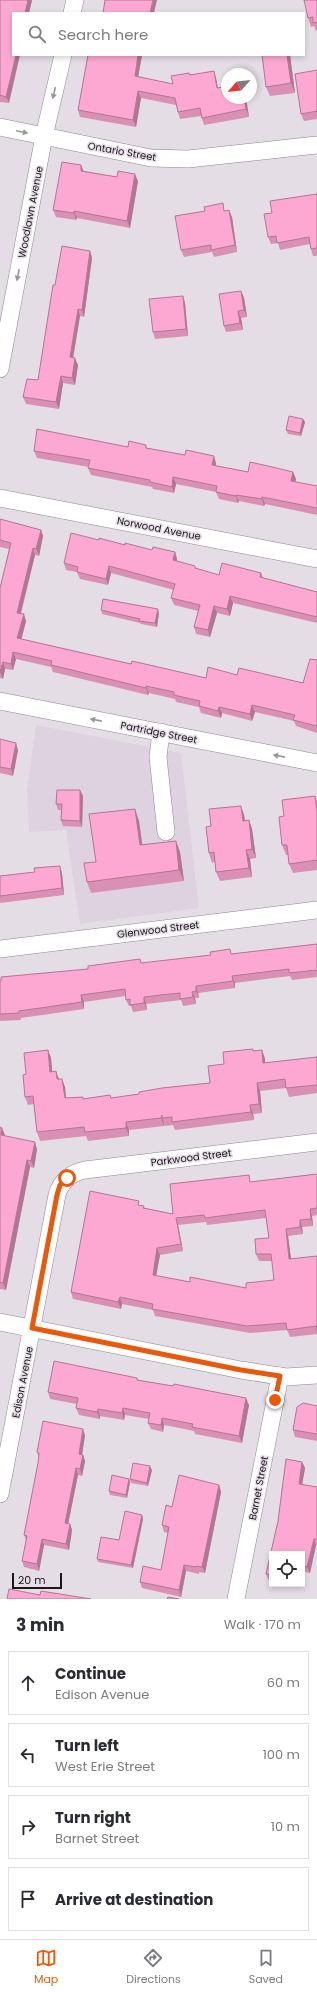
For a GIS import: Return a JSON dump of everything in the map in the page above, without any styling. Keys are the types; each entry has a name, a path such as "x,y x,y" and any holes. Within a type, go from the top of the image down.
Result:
{"street":[{"path":"72,12 75,0"},
{"name":"Woodlawn Avenue","path":"0,369 44,136 63,56"},
{"name":"Ontario Street","path":"0,127 151,158 188,159 317,145"},
{"name":"Norwood Avenue","path":"0,498 317,559"},
{"name":"Partridge Street","path":"0,701 317,763"},
{"path":"161,732 158,757 166,832"},
{"name":"Glenwood Street","path":"0,949 317,910"},
{"name":"Parkwood Street","path":"67,1178 85,1170 317,1142"},
{"name":"Edison Avenue","path":"0,1494 57,1195 60,1185 67,1178"},
{"path":"0,1322 241,1370 280,1376 317,1375"},
{"name":"Barnet Street","path":"236,1599 280,1376"}],"shaded area":[{"path":"36,725 181,753 199,908 80,924 66,830 29,832 27,790"}],"building":[{"path":"0,0 28,0 25,12 12,12 12,56 16,56 6,97 0,95"},
{"path":"105,0 153,0 150,12 103,12"},
{"path":"304,0 317,0 317,22 313,23 313,17 308,18"},
{"path":"88,56 138,56 135,76 173,84 171,76 189,73 190,75 214,71 217,88 221,87 221,104 245,104 246,109 202,118 200,108 178,112 175,98 138,91 133,120 78,110"},
{"path":"262,56 287,56 291,83 266,87"},
{"path":"317,70 317,111 301,114 295,74"},
{"path":"62,162 81,165 81,171 117,177 118,171 135,174 127,221 74,211 74,213 53,210"},
{"path":"317,194 317,248 311,249 309,237 277,243 276,236 268,237 264,214 272,213 270,201"},
{"path":"223,203 224,211 229,210 235,245 211,250 211,245 181,250 175,216 205,211 204,207"},
{"path":"62,246 90,251 82,310 78,309 70,357 75,358 72,378 61,376 56,402 23,397 27,379 38,380 53,285 55,285"},
{"path":"241,291 244,310 238,311 240,323 224,326 219,294"},
{"path":"183,296 186,329 153,332 149,299"},
{"path":"289,416 303,419 300,433 286,430"},
{"path":"37,429 128,447 129,441 146,445 146,448 185,455 186,450 214,456 212,465 248,472 250,462 293,472 291,481 317,486 317,508 262,497 262,499 216,492 217,486 173,477 172,487 150,482 150,480 88,468 90,460 34,451"},
{"path":"0,519 41,530 36,549 33,548 17,613 24,614 17,638 131,664 132,661 206,678 208,667 237,675 239,668 303,683 310,659 317,660 317,726 293,720 295,715 252,705 250,714 219,707 218,711 199,706 200,701 174,695 174,692 146,686 146,688 51,665 52,661 13,652 11,664 3,662 0,672 0,588 11,543 0,540"},
{"path":"71,533 125,545 125,543 152,550 153,547 175,552 173,560 219,575 222,563 261,573 260,577 317,592 317,617 230,596 227,609 214,606 208,630 194,627 200,605 171,598 175,584 109,566 106,579 77,572 78,567 64,563"},
{"path":"103,599 158,609 155,623 139,621 140,619 101,610"},
{"path":"0,739 16,743 11,769 0,767"},
{"path":"57,790 80,790 80,821 61,820 62,804 56,804"},
{"path":"315,796 317,811 317,860 289,864 287,845 282,845 281,836 279,817 284,816 282,800"},
{"path":"241,806 243,821 249,820 252,849 246,850 249,868 216,872 214,852 209,853 206,827 211,826 209,809"},
{"path":"135,809 140,845 176,841 179,870 87,882 84,863 96,862 89,814"},
{"path":"60,866 62,888 0,896 0,876 35,872 34,868"},
{"path":"317,944 317,970 289,973 289,969 232,976 233,981 196,986 196,991 192,992 193,997 180,999 180,993 144,997 144,1003 130,1005 130,999 126,1000 125,989 81,995 82,1002 19,1011 19,1013 0,1014 1,977 88,969 88,966 140,959 141,963 211,955 210,952 230,949 231,954"},
{"path":"253,1049 253,1051 262,1050 263,1063 317,1057 317,1085 286,1088 285,1079 257,1083 259,1104 250,1105 251,1112 172,1122 172,1117 162,1118 162,1115 161,1118 126,1122 126,1128 85,1132 84,1127 37,1132 33,1096 25,1097 23,1075 26,1074 24,1053 48,1050 50,1072 56,1071 57,1079 62,1079 65,1098 83,1097 83,1099 110,1095 111,1098 139,1094 139,1092 162,1088 210,1083 208,1066 224,1064 223,1052"},
{"path":"0,1127 2,1128 1,1135 35,1142 31,1161 27,1160 3,1283 0,1282"},
{"path":"317,1174 317,1208 310,1209 311,1219 300,1220 300,1227 286,1229 289,1259 317,1256 317,1331 316,1326 287,1330 286,1323 247,1326 152,1309 153,1304 120,1297 118,1302 71,1292 90,1191 139,1201 138,1205 144,1206 143,1208 173,1214 170,1184 249,1175 250,1182","holes":["265,1210 269,1238 255,1239 256,1254 271,1254 274,1280 246,1283 246,1288 190,1277 190,1282 153,1275 157,1248 181,1244 176,1218 204,1215 205,1218"]},
{"path":"54,1361 137,1378 137,1380 173,1386 174,1384 246,1398 239,1436 192,1427 193,1424 162,1418 161,1425 148,1423 150,1413 123,1408 122,1413 98,1409 97,1412 76,1408 78,1398 48,1392"},
{"path":"303,1403 317,1406 317,1434 293,1430 297,1407"},
{"path":"43,1421 83,1429 79,1454 83,1455 80,1469 76,1468 65,1523 70,1524 66,1544 42,1539 37,1564 22,1561 27,1536 24,1535 38,1463 39,1453 37,1452"},
{"path":"286,1459 302,1462 299,1484 317,1487 317,1539 314,1539 307,1567 305,1566 305,1551 271,1551 278,1521"},
{"path":"133,1463 150,1466 147,1483 130,1479"},
{"path":"112,1475 129,1479 126,1495 109,1491"},
{"path":"179,1475 219,1485 202,1567 184,1565 179,1590 140,1582 143,1566 161,1570 169,1527 162,1525 166,1505 172,1507"},
{"path":"125,1511 142,1515 131,1565 97,1559 101,1537 119,1540"},
{"path":"269,1561 269,1574 266,1574"},
{"path":"9,1589 40,1595 41,1591 91,1599 7,1599"},
{"path":"168,1597 179,1599 167,1599"}],"route":[{"path":"67,1178 60,1185 57,1195 32,1328 241,1370 280,1376 275,1400"}]}
